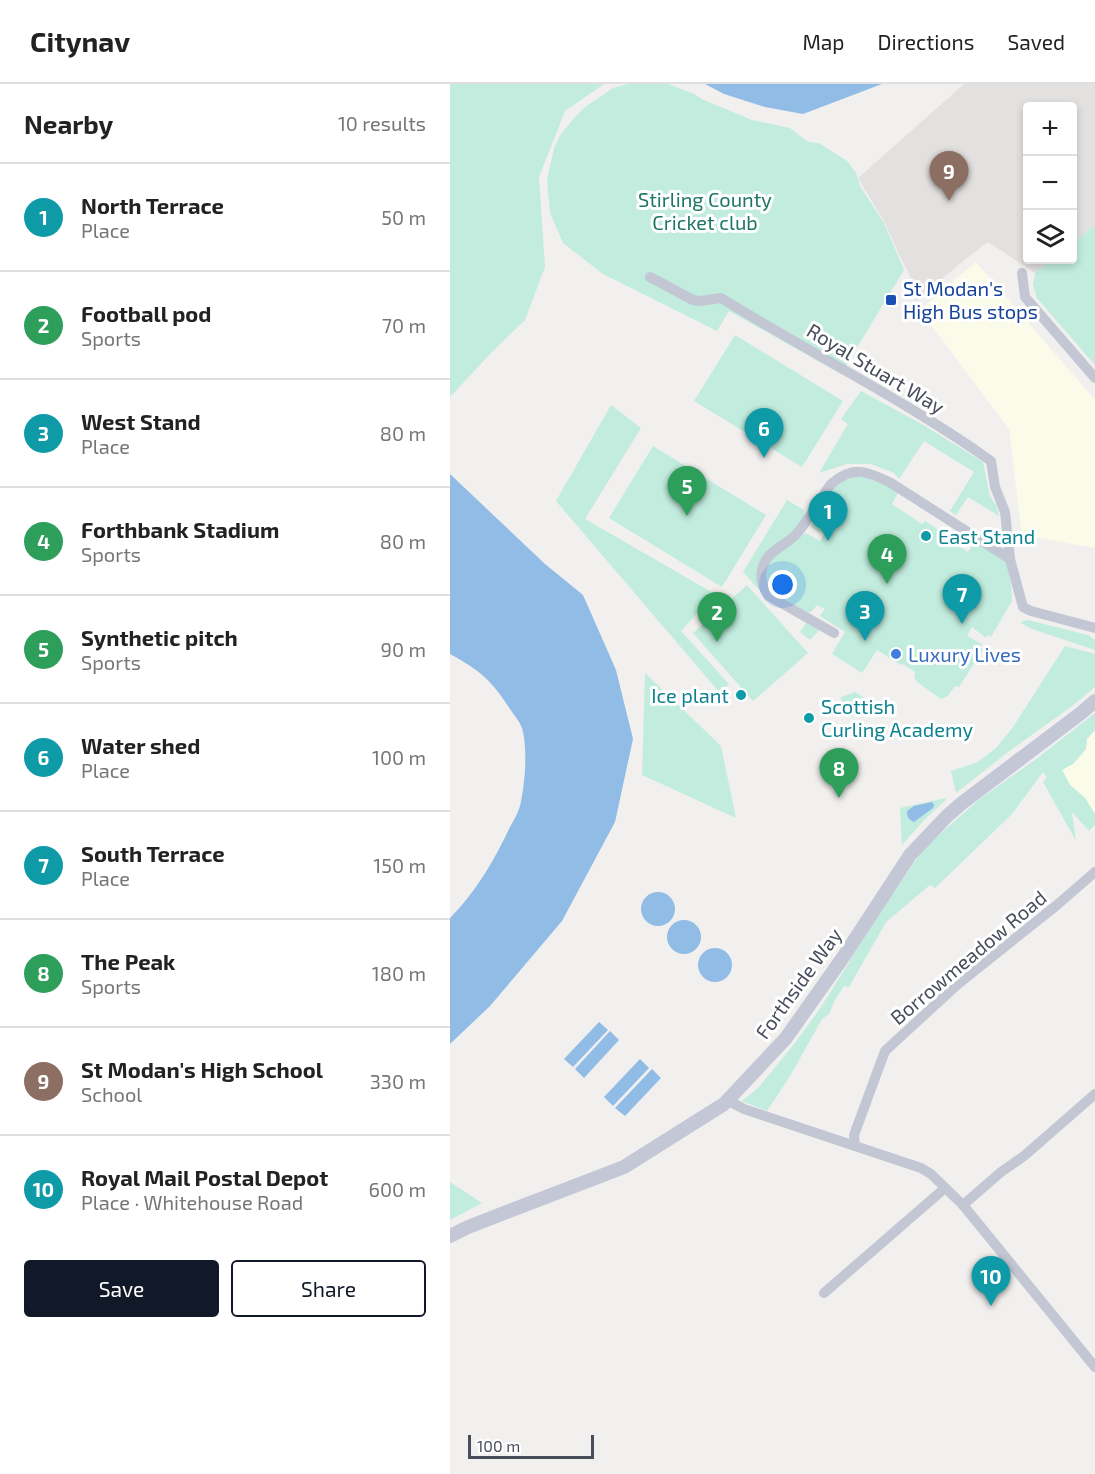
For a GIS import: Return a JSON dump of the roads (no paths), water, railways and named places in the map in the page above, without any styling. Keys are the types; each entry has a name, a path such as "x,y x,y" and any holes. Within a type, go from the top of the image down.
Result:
{"street":[{"path":"1022,273 1025,297 1095,378"},
{"name":"Royal Stuart Way","path":"650,277 693,300 721,298 905,405 991,461 995,487 1005,512 1010,559 1023,607 1031,612 1095,628"},
{"path":"834,633 769,596 761,580 764,562 768,555 786,544 799,532 831,484 849,473 860,471 871,473 931,508 1010,559"},
{"name":"Forthside Way","path":"450,1236 624,1167 724,1104 786,1038 844,956 910,855 962,803 1095,701"},
{"name":"Borrowmeadow Road","path":"855,1146 854,1135 885,1051 958,984 1057,906 1095,872"},
{"path":"963,1205 1095,1094"},
{"path":"727,1100 744,1109 921,1168 931,1174 963,1205 1095,1367"},
{"path":"824,1293 945,1188"}],"water":[{"path":"705,84 882,84 803,114 765,107 724,94"},
{"path":"450,474 545,564 583,595 616,670 633,739 615,822 562,921 490,1006 450,1044 450,918 484,875 517,814 523,788 525,756 522,728 503,699 484,677 450,654"},
{"path":"932,802 933,808 914,822 908,818 907,811 914,806"},
{"path":"658,892 670,897 675,909 670,921 658,926 646,921 641,909 646,897"},
{"path":"684,920 696,925 701,937 696,949 684,954 672,949 667,937 672,925"},
{"path":"715,948 727,953 732,965 727,977 715,982 703,977 698,965 703,953"},
{"path":"599,1022 608,1030 573,1067 564,1059"},
{"path":"610,1031 619,1040 584,1078 575,1069"},
{"path":"640,1059 649,1068 613,1106 604,1097"},
{"path":"652,1069 661,1078 625,1116 615,1108"}],"place":[{"name":"St Modan's High School","path":"949,201"},
{"name":"St Modan's High Bus stops","path":"891,300"},
{"name":"Water shed","path":"764,458"},
{"name":"Synthetic pitch","path":"687,516"},
{"name":"East Stand","path":"926,536"},
{"name":"North Terrace","path":"828,541"},
{"name":"Forthbank Stadium","path":"887,584"},
{"name":"South Terrace","path":"962,624"},
{"name":"West Stand","path":"865,641"},
{"name":"Football pod","path":"717,642"},
{"name":"Luxury Lives","path":"896,654"},
{"name":"Ice plant","path":"741,695"},
{"name":"Scottish Curling Academy","path":"809,718"},
{"name":"The Peak","path":"839,798"},
{"name":"Royal Mail Postal Depot","path":"991,1306"}],"park label":[{"name":"Stirling County Cricket club","path":"705,210"}]}
